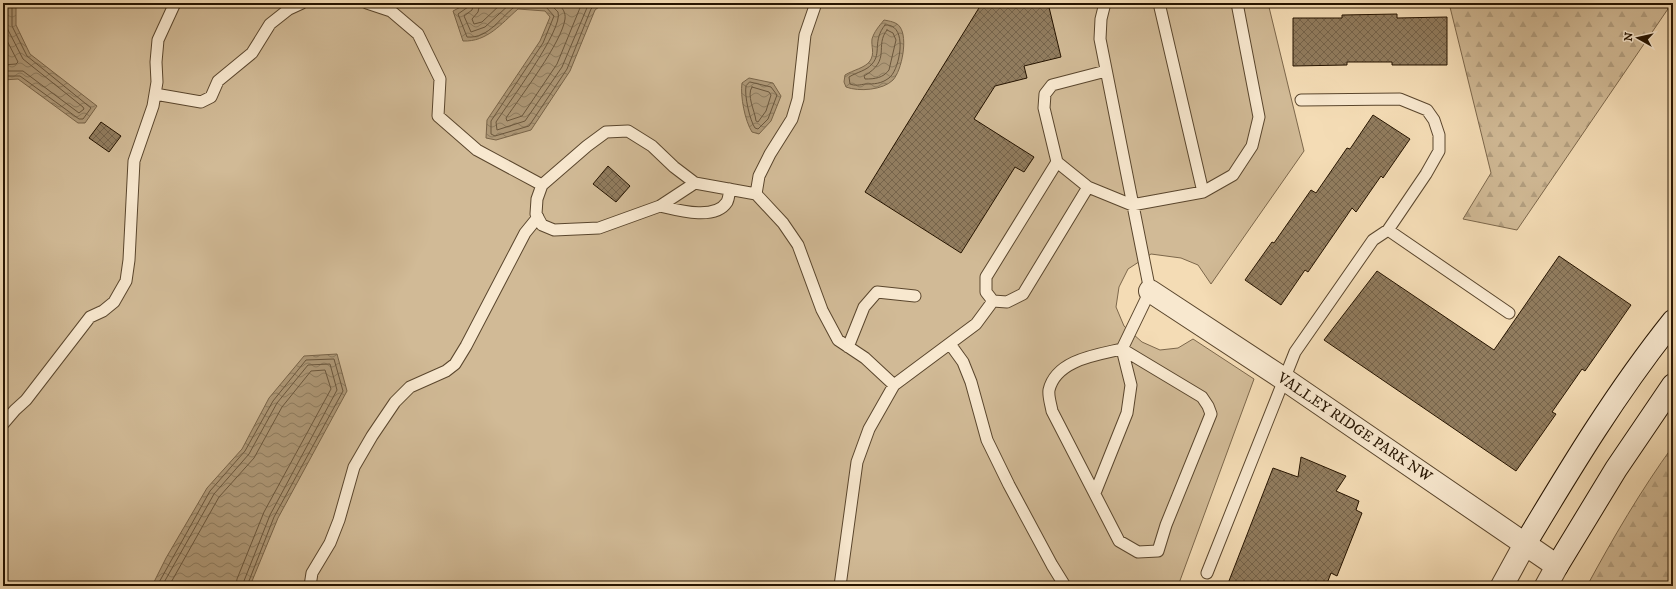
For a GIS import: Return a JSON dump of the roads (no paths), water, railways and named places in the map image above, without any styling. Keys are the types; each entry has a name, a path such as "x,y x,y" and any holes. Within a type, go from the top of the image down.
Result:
{"street":[{"name":"VALLEY RIDGE PARK NW","path":"1150,291 1284,379 1557,566"},
{"path":"1502,586 1525,544 1579,454 1673,321"},
{"path":"1546,586 1616,469 1673,385"}],"lane":[{"path":"3,424 26,400 90,317 103,311 114,302 126,281 129,260 134,161 153,106 158,40 175,3"},
{"path":"155,94 201,102 211,97 218,81 252,53 270,24 288,9 302,3"},
{"path":"367,3 391,11 418,34 440,79 438,116 477,150 542,185"},
{"path":"756,194 759,176 770,154 792,119 798,98 805,35 816,3"},
{"path":"1095,493 1127,413 1131,384 1122,349 1150,291 1100,40 1101,19 1105,3"},
{"path":"1159,3 1204,192"},
{"path":"1106,71 1052,85 1045,94 1044,108 1057,162 1088,187 1132,205 1204,192 1233,175 1252,146 1259,117 1237,3"},
{"path":"1207,573 1284,379 1299,346 1373,240 1388,230 1426,174 1439,151 1439,135 1434,120 1427,110 1400,99 1301,100"},
{"path":"695,183 660,206 599,228 554,230 542,225 538,217 537,199 542,185 587,146 606,132 628,131 652,146 674,167 695,183 756,194 783,223 798,245 822,310 838,340 865,358 894,385"},
{"path":"1057,162 986,278 986,292 993,301 1007,302 1022,294 1088,187"},
{"path":"660,206 692,213 709,212 719,208 727,202 730,189"},
{"path":"310,586 312,574 330,543 339,520 354,467 372,436 395,402 410,387 446,371 455,364 466,346 525,233 538,217"},
{"path":"1388,230 1509,313"},
{"path":"848,347 864,307 878,292 915,296"},
{"path":"840,586 857,462 869,429 894,385 976,324 993,301"},
{"path":"950,344 963,362 971,382 987,440 1012,492 1065,586"},
{"path":"1122,349 1202,397 1211,414 1166,524 1158,550 1138,552 1119,541 1052,412 1049,391 1056,374 1081,359 1122,349"}],"water":[{"path":"3,3 16,3 16,25 30,54 97,106 85,123 78,123 18,79 3,80"},
{"path":"468,3 604,3 595,10 570,71 531,130 496,140 486,138 487,120 540,41 550,17 545,11 518,9 493,31 479,39 463,41 453,11"},
{"path":"884,20 897,24 900,27 904,39 903,54 896,75 889,83 877,88 864,90 846,87 844,82 845,75 862,67 870,61 873,53 872,39 875,31"},
{"path":"749,78 773,83 781,96 771,121 759,134 752,132 749,127 744,108 742,83"},
{"path":"337,354 347,391 278,518 250,586 152,586 166,558 207,488 242,449 269,398 304,356"}]}
